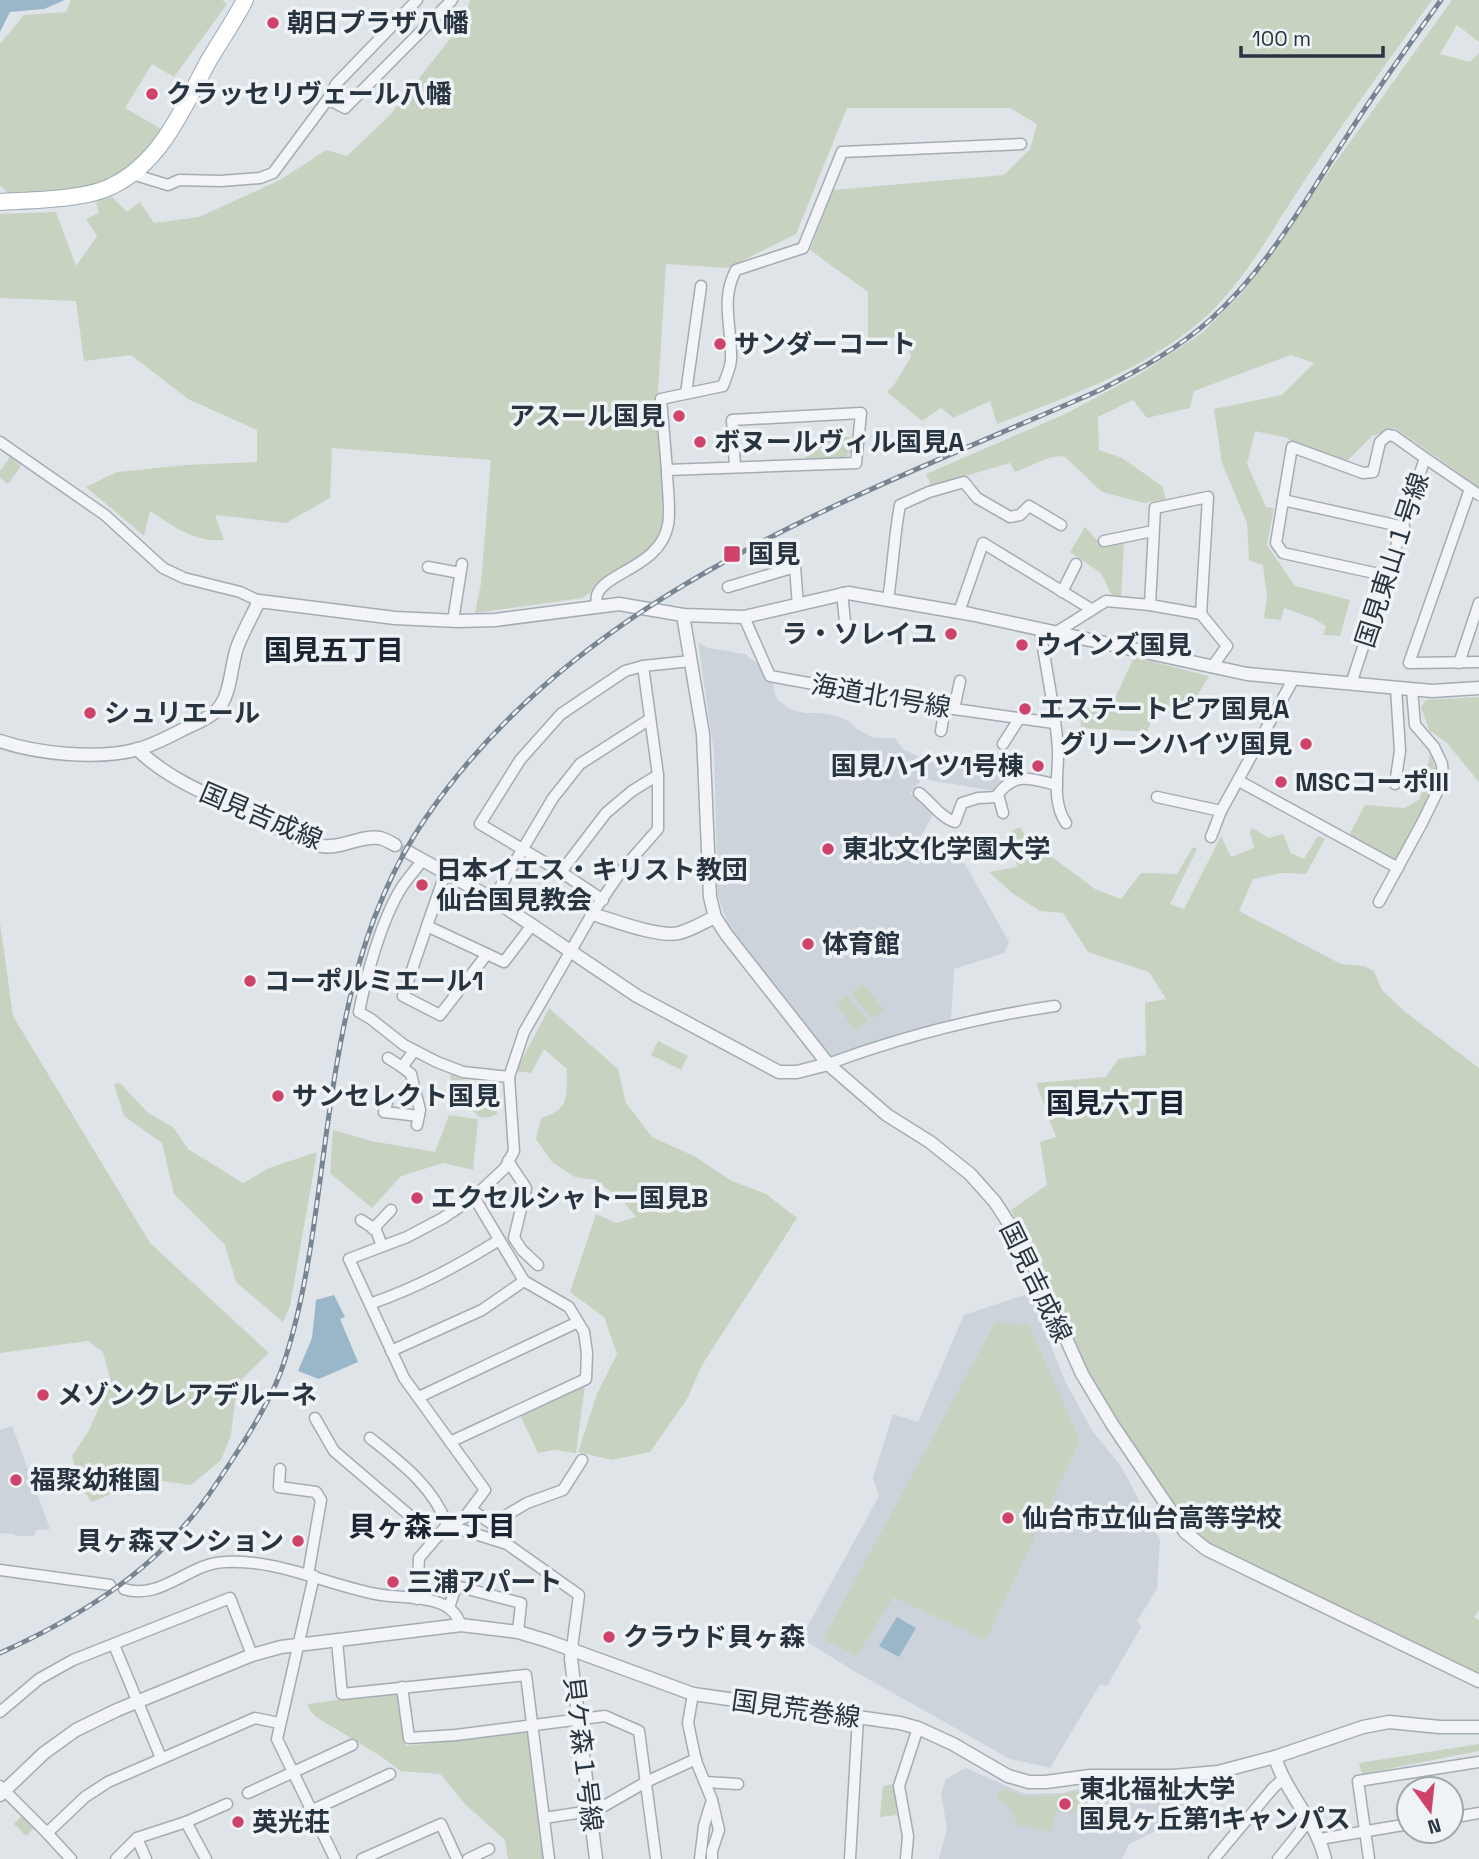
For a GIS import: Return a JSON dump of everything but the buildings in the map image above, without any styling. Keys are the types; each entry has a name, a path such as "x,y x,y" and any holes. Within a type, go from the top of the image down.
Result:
{"main road":[{"path":"0,202 91,193 111,187 132,174 149,159 169,133 245,0"}],"street":[{"path":"132,174 168,185 179,180 221,181 260,178 273,173 328,99 336,84 417,0"},
{"path":"328,99 345,108 452,0"},
{"path":"596,606 597,594 607,584 647,559 658,546 668,525 667,470 660,399 723,386 731,362 726,306 730,282 736,270 803,248 842,152 1021,144"},
{"path":"686,393 701,286"},
{"path":"667,470 856,463 861,413 732,420 735,467"},
{"path":"1388,576 1283,553 1276,543 1292,447 1363,473 1373,472 1380,442 1388,435 1394,436 1426,458"},
{"path":"0,442 80,495 120,526 163,568 184,579 240,593 259,601 416,621 453,621 495,620 619,604 683,615 744,617 842,593 960,612 1247,674 1412,690 1479,688"},
{"name":"国見東山１号線","path":"1351,684 1426,458 1474,492"},
{"path":"888,599 900,505 929,492 964,482 977,498 1010,517 1020,515 1029,506 1061,525"},
{"path":"1474,492 1409,663 1479,662"},
{"path":"1150,605 1155,508 1208,497 1201,614"},
{"path":"1283,500 1404,527"},
{"path":"1104,541 1153,531"},
{"path":"960,612 983,543 1091,609"},
{"path":"1062,592 1076,564"},
{"path":"428,566 461,568 453,621"},
{"path":"728,587 795,567 798,605"},
{"path":"842,593 846,631"},
{"path":"0,741 35,751 106,753 137,749 173,735 217,711 225,696 237,647 259,601"},
{"path":"1055,633 1106,601 1201,614 1227,646 1212,667"},
{"path":"1459,663 1479,603"},
{"path":"592,914 634,927 671,933 680,933 715,917 710,897 703,734 683,615"},
{"name":"海道北1号線","path":"744,617 770,676 950,708 1054,723"},
{"path":"1040,629 1058,750 1057,802 1060,815 1066,823"},
{"path":"603,900 480,824 520,760 561,713 625,671 643,666 691,661"},
{"path":"417,1599 419,1558 447,1525 464,1518 472,1510 485,1490 404,1378 349,1259 419,1231 474,1197 505,1168 514,1151 509,1077 524,1032 592,914 622,870 657,829 658,775 643,666"},
{"path":"1211,837 1221,811 1294,678"},
{"path":"941,732 960,681"},
{"path":"1395,784 1400,751 1396,688"},
{"path":"1379,902 1443,780 1441,764 1434,747 1416,725 1412,690"},
{"path":"494,900 553,798 580,764 650,719"},
{"path":"1003,744 1019,719"},
{"name":"国見吉成線","path":"137,749 153,765 176,781 299,838 321,846 335,847 380,838 395,845"},
{"path":"561,872 606,813 632,791 658,775"},
{"path":"1003,813 998,794 1003,788 1024,777 1057,785"},
{"path":"1239,781 1398,868"},
{"path":"919,793 934,804 943,818 955,822 962,803 998,797"},
{"path":"1157,797 1221,811"},
{"path":"408,852 494,900 637,996 779,1072 797,1072 828,1064 894,1040 1024,1010 1055,1006"},
{"path":"422,861 401,888 391,908 359,1012 414,1051 463,1072 509,1077"},
{"path":"445,874 403,996 440,1015 487,954"},
{"name":"国見吉成線","path":"715,917 828,1064 887,1115 930,1142 970,1174 995,1202 1032,1264 1082,1374 1112,1424 1185,1532 1206,1549 1479,1681"},
{"path":"427,926 504,962 532,925"},
{"path":"402,1067 414,1051"},
{"path":"384,1112 418,1121 420,1110 411,1074 388,1058"},
{"path":"508,1161 526,1188 514,1238 538,1265"},
{"path":"450,1442 586,1379 587,1353 584,1332 569,1307 524,1281 474,1197"},
{"path":"373,1228 391,1210"},
{"path":"361,1220 376,1230 382,1246"},
{"path":"370,1304 426,1283 499,1240"},
{"path":"391,1351 482,1310 524,1281"},
{"path":"419,1397 578,1322"},
{"path":"315,1418 334,1451 436,1538"},
{"path":"369,1439 414,1475 428,1490 440,1506 447,1525"},
{"path":"472,1510 492,1524 527,1503 563,1490 582,1460"},
{"path":"280,1469 279,1488 316,1492 321,1500 311,1576 277,1739 335,1859"},
{"path":"447,1525 507,1544 579,1594 572,1648"},
{"path":"124,1589 133,1592 148,1590 174,1582 201,1566 224,1562 270,1565 375,1594 442,1603 461,1625"},
{"path":"0,1570 110,1585"},
{"path":"449,1608 456,1586 521,1603 518,1632"},
{"path":"0,1712 39,1679 73,1660 230,1598 252,1655"},
{"name":"国見荒巻線","path":"2,1790 58,1741 97,1719 252,1655 297,1645 461,1625 518,1632 572,1648 693,1694 900,1723 953,1744 1008,1776 1029,1782 1090,1776 1199,1774 1275,1757 1363,1727 1389,1722 1440,1727 1479,1727"},
{"path":"337,1641 342,1694 526,1675 549,1859"},
{"path":"114,1645 161,1758"},
{"name":"貝ケ森１号線","path":"572,1648 571,1659 596,1859"},
{"path":"402,1687 409,1738 456,1735 605,1716 639,1731 656,1859"},
{"path":"693,1694 688,1723 696,1759 712,1800 719,1830 712,1859"},
{"path":"850,1859 858,1717"},
{"path":"47,1833 85,1797 108,1782 255,1718 279,1723"},
{"path":"906,1859 908,1836 899,1786 918,1728"},
{"path":"248,1793 352,1745"},
{"path":"1275,1757 1283,1779 1320,1839 1325,1859"},
{"path":"544,1818 590,1812 696,1759"},
{"path":"1369,1859 1358,1781 1479,1762"},
{"path":"272,1829 390,1774"},
{"path":"1214,1859 1283,1779"},
{"path":"705,1782 738,1784"},
{"path":"2,1790 71,1859"},
{"path":"700,1859 704,1826 712,1800"},
{"path":"116,1859 136,1838 186,1822 227,1804"},
{"path":"186,1822 206,1859"},
{"path":"1278,1859 1311,1822"},
{"path":"362,1859 441,1824 457,1859"},
{"path":"1320,1839 1395,1826"},
{"path":"136,1838 146,1859"},
{"path":"468,1859 489,1849"}],"shaded area":[{"name":"東北文化学園大学","path":"698,642 708,648 745,654 762,667 764,679 773,680 778,700 790,709 837,716 874,738 895,738 903,749 927,761 936,763 973,758 983,752 1016,771 1016,777 995,791 922,779 910,793 932,809 933,815 920,838 965,864 1009,942 1004,953 954,969 951,1021 901,1033 832,1058 728,924 718,896 714,752"},
{"name":"仙台市立仙台高等学校","path":"1030,1293 1065,1381 1093,1432 1121,1466 1160,1540 1157,1589 1137,1621 1141,1627 1107,1686 1100,1684 1050,1768 1010,1759 801,1638 879,1496 873,1478 893,1414 918,1422 964,1315"},
{"name":"福聚幼稚園","path":"12,1426 50,1529 36,1530 34,1536 0,1533 0,1430"},
{"name":"東北福祉大学 国見ヶ丘第1キャンパス","path":"966,1768 1025,1794 1062,1793 1094,1785 1184,1786 1190,1814 1129,1844 1122,1859 939,1859 947,1828 941,1793 946,1779"}],"green space":[{"path":"71,0 222,0 227,4 174,77 152,64 125,108 161,129 146,151 130,167 95,185 55,191 8,193 0,186 0,44 24,15 66,12"},
{"path":"470,0 1432,0 1307,177 1243,275 1213,310 1173,342 1126,370 997,424 990,401 953,418 941,408 922,421 887,392 911,357 904,336 868,341 868,292 810,250 833,190 1004,175 1030,149 1037,124 1010,108 847,108 796,234 728,268 666,264 658,392 663,525 654,544 641,558 612,575 583,598 475,613 481,583 491,460 332,448 330,498 286,523 215,515 224,540 213,540 185,532 150,511 144,536 86,487 117,472 257,462 257,430 188,399 131,355 84,361 76,301 0,298 0,214 56,212 76,266 97,236 86,219 99,213 96,202 112,197 127,212 140,202 154,223 199,217 280,180 326,150 347,156 391,114 464,21"},
{"path":"1452,0 1479,0 1479,42 1457,25 1440,54 1470,62 1479,53 1479,487 1395,428 1372,436 1346,462 1299,446 1287,438 1255,431 1247,464 1266,507 1274,508 1267,545 1295,586 1350,600 1340,636 1323,635 1326,626 1284,608 1281,620 1264,618 1267,598 1263,565 1249,560 1247,523 1222,463 1214,409 1282,395 1314,363 1291,355 1194,391 1190,408 1147,418 1133,400 1098,417 1099,450 1122,458 1162,486 1166,499 1144,503 1102,492 1064,456 1045,459 1015,472 1010,463 931,486 926,474 1065,414 1138,375 1202,333 1241,294"},
{"path":"853,437 850,453 844,458 806,459 804,439"},
{"path":"10,457 21,466 8,484 0,478 0,471"},
{"path":"1085,527 1103,547 1124,542 1121,599 1113,598 1101,573 1070,552"},
{"path":"1134,657 1209,676 1190,708 1157,706 1147,732 1081,728 1080,709 1112,705"},
{"path":"1479,697 1479,782 1447,743 1429,730 1421,707 1426,700"},
{"path":"1430,754 1435,766 1436,780 1396,862 1349,835 1365,805 1405,808 1420,799"},
{"path":"1020,827 1031,846 1044,851 1095,889 1121,899 1141,873 1177,874 1193,847 1197,849 1170,904 1184,909 1221,836 1231,857 1254,848 1250,832 1252,828 1269,838 1283,834 1291,853 1304,859 1318,836 1325,839 1306,874 1282,873 1253,879 1239,911 1341,964 1364,966 1374,971 1382,990 1404,1011 1479,1068 1479,1610 1474,1617 1479,1620 1479,1676 1211,1545 1183,1524 1087,1372 1011,1210 1047,1185 1040,1142 1056,1137 1036,1083 1106,1077 1118,1059 1146,1055 1145,1003 1166,999 1149,972 1088,952 1063,913 1040,911 1012,893 989,872 1017,867 1012,831"},
{"path":"0,923 13,1016 150,1243 269,1353 237,1384 231,1435 221,1460 191,1485 147,1479 92,1502 80,1486 72,1456 88,1432 111,1382 103,1352 88,1341 0,1353"},
{"path":"863,984 884,1010 872,1019 851,993"},
{"path":"847,995 868,1021 856,1031 836,1005"},
{"path":"549,1008 618,1069 626,1103 652,1137 694,1156 732,1181 766,1194 797,1218 702,1365 687,1399 650,1452 612,1460 578,1452 597,1394 617,1354 604,1317 570,1292 596,1214 616,1223 636,1217 621,1199 595,1180 575,1177 552,1162 536,1139 541,1118 558,1110 565,1100 567,1069 544,1049 531,1073 516,1071"},
{"path":"658,1041 688,1056 681,1070 651,1055"},
{"path":"451,1074 470,1081 495,1083 497,1114 488,1118 479,1117 471,1108 446,1102"},
{"path":"120,1083 148,1113 173,1127 188,1149 243,1183 269,1168 317,1152 290,1306 283,1322 236,1282 225,1245 174,1194 162,1143 124,1116 114,1084"},
{"path":"449,1115 478,1119 473,1170 443,1163 401,1176 372,1208 330,1173 333,1130 371,1141 435,1152"},
{"path":"995,1323 1029,1325 1080,1441 986,1640 893,1597 857,1656 823,1639"},
{"path":"585,1385 576,1453 554,1450 538,1453 520,1415"},
{"path":"393,1692 399,1696 406,1746 524,1732 530,1736 544,1859 508,1859 505,1840 466,1805 440,1774 401,1771 316,1717 308,1704"},
{"path":"1479,1744 1479,1751 1362,1774 1359,1763"},
{"path":"894,1784 897,1815 880,1817 883,1786"},
{"path":"1101,1787 1094,1812 1076,1809 1075,1814 1057,1810 1051,1832 1018,1825 1008,1806 996,1799 999,1792 1006,1789 1018,1794 1042,1797"},
{"path":"23,1815 35,1827 26,1836 14,1824"}],"water":[{"path":"0,0 65,0 44,9 10,12 0,32"},
{"path":"334,1295 345,1317 340,1319 358,1362 319,1379 298,1371 312,1338 316,1300"},
{"path":"897,1617 916,1628 899,1657 879,1646"}],"railway":[{"path":"0,1653 50,1629 99,1600 165,1547 209,1494 264,1407 280,1374 301,1300 336,1067 359,963 376,914 398,865 425,819 489,739 562,670 643,611 730,559 914,470 1100,390 1158,358 1199,330 1232,299 1268,255 1441,0"}],"place":[{"name":"朝日プラザ八幡","path":"273,23"},
{"name":"クラッセリヴェール八幡","path":"152,94"},
{"name":"サンダーコート","path":"720,344"},
{"name":"アスール国見","path":"679,416"},
{"name":"ボヌールヴィル国見A","path":"700,442"},
{"name":"国見","path":"732,554"},
{"name":"ラ・ソレイユ","path":"951,634"},
{"name":"ウインズ国見","path":"1022,645"},
{"name":"エステートピア国見A","path":"1025,709"},
{"name":"シュリエール","path":"90,713"},
{"name":"グリーンハイツ国見","path":"1306,744"},
{"name":"国見ハイツ1号棟","path":"1038,766"},
{"name":"MSCコーポIII","path":"1281,782"},
{"name":"東北文化学園大学","path":"828,849"},
{"name":"日本イエス・キリスト教団 仙台国見教会","path":"422,885"},
{"name":"体育館","path":"808,944"},
{"name":"コーポルミエール1","path":"250,981"},
{"name":"サンセレクト国見","path":"278,1096"},
{"name":"エクセルシャトー国見B","path":"417,1198"},
{"name":"メゾンクレアデルーネ","path":"43,1395"},
{"name":"福聚幼稚園","path":"16,1480"},
{"name":"仙台市立仙台高等学校","path":"1008,1518"},
{"name":"貝ヶ森マンション","path":"298,1541"},
{"name":"三浦アパート","path":"393,1582"},
{"name":"クラウド貝ヶ森","path":"609,1637"},
{"name":"東北福祉大学 国見ヶ丘第1キャンパス","path":"1065,1804"},
{"name":"英光荘","path":"238,1822"}],"district":[{"name":"国見五丁目","path":"334,650"},
{"name":"国見六丁目","path":"1116,1103"},
{"name":"貝ヶ森二丁目","path":"432,1526"}]}
